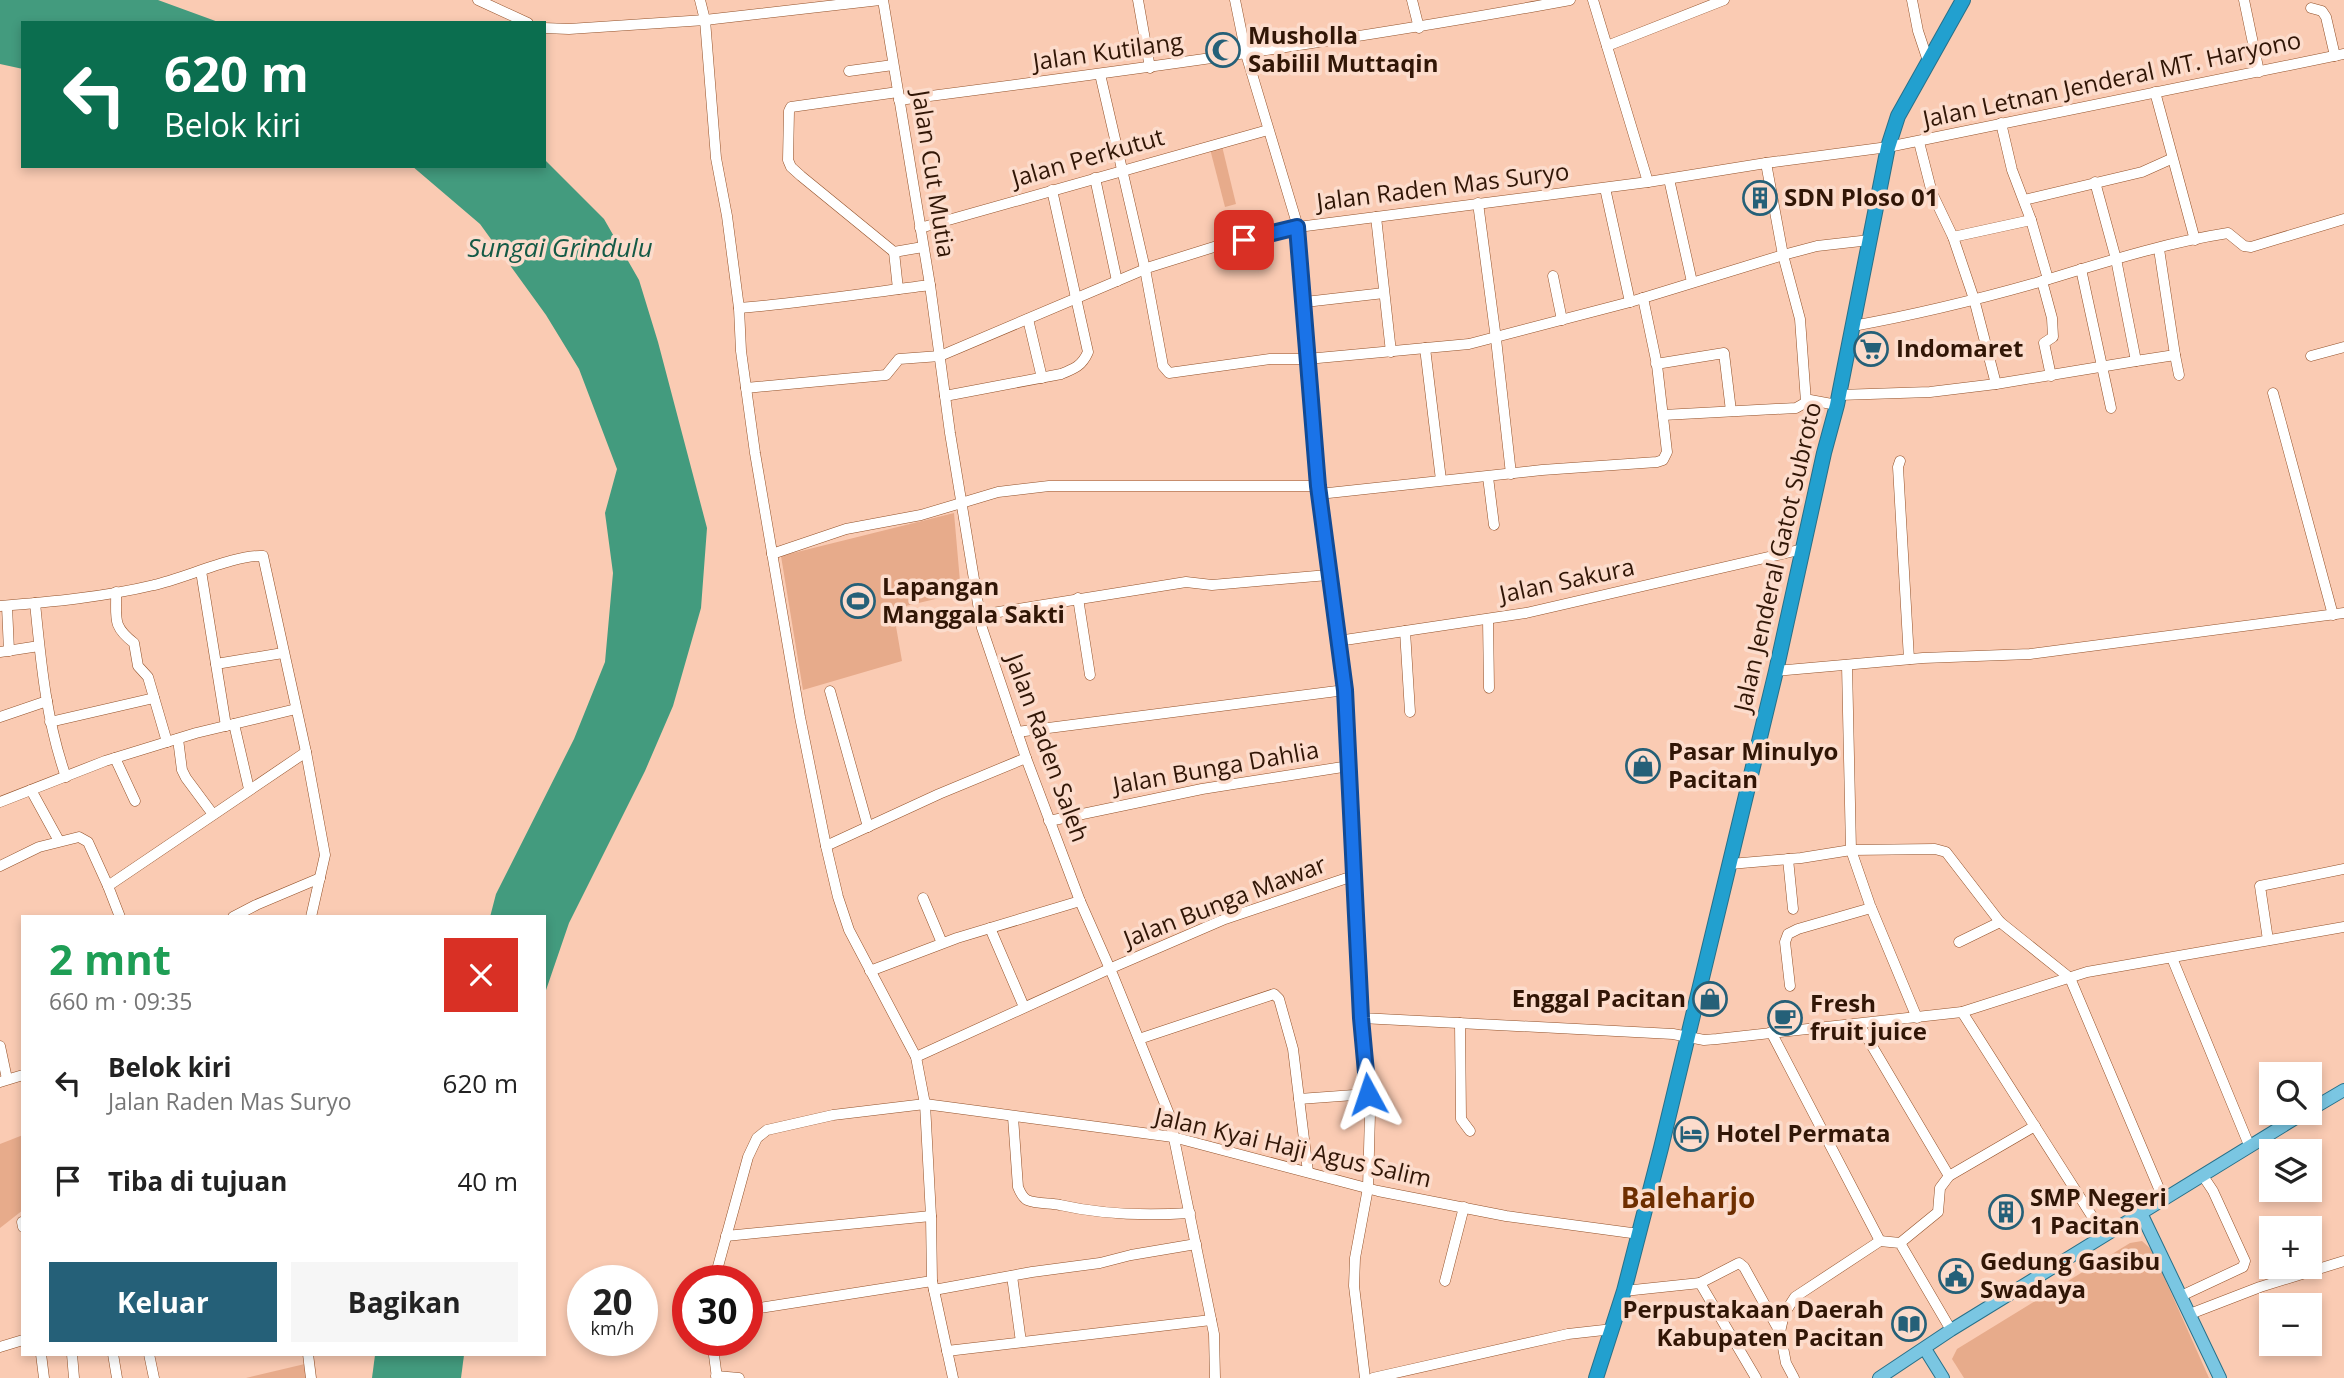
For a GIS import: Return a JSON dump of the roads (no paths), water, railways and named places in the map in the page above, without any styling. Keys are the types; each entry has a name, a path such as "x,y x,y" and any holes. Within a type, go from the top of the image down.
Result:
{"highway":[{"name":"Jalan Jenderal Gatot Subroto","path":"1596,1378 1624,1291 1689,1037 1776,671 1824,453 1845,397 1853,326 1888,147 1898,116 1963,0"}],"main road":[{"path":"2322,1104 2341,1094"},
{"path":"1879,1378 2283,1125"},
{"path":"2141,1213 2220,1378"},
{"path":"1925,1349 1943,1378"}],"street":[{"path":"478,0 524,21"},
{"path":"701,0 716,158 727,216 739,308 741,351 772,554 826,846 838,897 849,930 916,1057 925,1104 933,1286 953,1378"},
{"path":"546,28 705,20 785,5 882,0"},
{"name":"Jalan Cut Mutia","path":"882,0 940,356"},
{"path":"1138,0 1150,68"},
{"path":"1235,0 1246,54 1297,227 1318,490 1345,690 1361,1018 1370,1113 1368,1188 1355,1258 1354,1286 1365,1378"},
{"path":"1412,0 1419,28"},
{"name":"Jalan Kutilang","path":"894,251 791,167 788,160 789,111 792,106 1150,68 1419,28 1570,0"},
{"path":"1593,0 1647,182"},
{"path":"1607,46 1724,0"},
{"path":"1912,0 1928,61"},
{"path":"2244,0 2259,72"},
{"path":"2311,8 2322,11 2326,17 2339,55"},
{"name":"Jalan Letnan Jenderal MT. Haryono","path":"1888,147 2339,55"},
{"path":"849,71 893,65"},
{"path":"1100,74 1124,170 1163,366 1169,373 1270,359 1307,359 1391,352 1496,339 1630,302 1783,255 1817,246 1870,240"},
{"path":"2155,92 2194,240"},
{"path":"2001,123 2012,170 2031,220 2045,280 2053,328 2053,337 2044,343 2051,376"},
{"name":"Jalan Perkutut","path":"920,228 1268,130"},
{"path":"1919,142 1933,193 1974,299 1996,384"},
{"name":"Jalan Raden Mas Suryo","path":"746,388 884,375 898,359 940,356 1145,269 1217,246 1297,227 1605,188 1888,147"},
{"path":"2024,200 2142,172 2171,159"},
{"path":"1766,163 1783,255 1800,320 1806,401"},
{"path":"1095,178 1117,281"},
{"path":"1670,179 1692,282"},
{"path":"2095,182 2116,259 2136,361"},
{"path":"1605,188 1630,302"},
{"path":"945,396 1042,378 1078,368 1084,361 1088,352 1074,299 1052,190"},
{"path":"1478,203 1511,474"},
{"path":"1376,217 1391,352"},
{"path":"1853,326 1974,299 2194,240 2228,233 2244,246 2251,247 2344,219"},
{"path":"1952,237 2031,220"},
{"path":"898,289 894,251 923,247"},
{"path":"2159,249 2179,375"},
{"path":"2081,269 2111,408"},
{"path":"1553,276 1562,320"},
{"path":"739,308 807,303 843,295 930,285"},
{"path":"1305,302 1384,293"},
{"path":"772,554 846,529 961,504 998,492 1049,486 1318,490 1663,460 1667,452 1656,364 1643,298"},
{"path":"1028,319 1042,378"},
{"path":"2311,356 2344,347"},
{"path":"1425,348 1441,480"},
{"path":"1656,364 1724,353 1731,411"},
{"path":"1662,415 1796,408 1806,401 1996,384 2102,369 2175,355"},
{"name":"Jalan Raden Saleh","path":"940,356 979,615 1049,821 1169,1114 1214,1334 1215,1378"},
{"path":"2273,393 2333,615"},
{"path":"1900,461 1898,467 1909,659"},
{"path":"1488,477 1494,526"},
{"name":"Jalan Sakura","path":"1338,641 1526,613 1803,549"},
{"path":"39,646 4,651 4,606 154,585 252,556 263,556 306,752 325,855 311,915"},
{"path":"201,571 216,664 249,789"},
{"path":"979,615 1186,582 1212,585 1328,575"},
{"path":"116,592 117,625 121,634 134,643 138,666 148,677 186,778 212,813"},
{"path":"1078,598 1090,675"},
{"path":"35,603 50,722 66,777"},
{"path":"1776,671 1909,659 2030,654 2344,613"},
{"path":"1488,620 1489,688"},
{"path":"1405,631 1410,712"},
{"path":"216,664 283,653"},
{"path":"1847,665 1851,850 1871,908 1917,1018"},
{"path":"1017,732 1345,690"},
{"path":"830,691 868,827"},
{"path":"50,722 154,698"},
{"path":"0,717 47,701"},
{"path":"0,802 115,758 173,740 296,709"},
{"path":"108,886 212,813 306,752"},
{"path":"115,758 135,802"},
{"path":"826,846 1026,758"},
{"name":"Jalan Bunga Dahlia","path":"1049,821 1202,789 1349,766"},
{"path":"32,790 59,841"},
{"path":"0,866 59,841 73,837 83,838 92,850 119,915"},
{"path":"1730,864 1851,850 1935,849 1946,852 2000,922 2070,978 2163,1198"},
{"path":"1788,859 1793,909"},
{"path":"2268,940 2260,886 2344,869"},
{"name":"Jalan Bunga Mawar","path":"916,1057 1109,968 1225,919 1356,875"},
{"path":"237,915 320,878"},
{"path":"923,898 942,943"},
{"path":"870,971 942,943 1080,901"},
{"path":"1790,986 1785,942 1788,934 1871,908"},
{"path":"1959,942 2000,922"},
{"path":"1361,1018 1717,1039 1962,1012 2087,972 2344,927"},
{"path":"990,928 1024,1007"},
{"path":"2172,958 2249,1145"},
{"path":"1139,1039 1274,994 1279,999 1293,1049 1308,1172"},
{"path":"1962,1012 2104,1235"},
{"path":"1460,1023 1461,1119 1470,1131"},
{"path":"1859,1024 1949,1176"},
{"path":"1771,1032 1880,1241"},
{"path":"0,1046 4,1081 21,1076"},
{"path":"1299,1099 1368,1094"},
{"name":"Jalan Kyai Haji Agus Salim","path":"718,1265 748,1157 757,1138 766,1130 833,1115 925,1104 1173,1137 1368,1188 1506,1216 1639,1234"},
{"path":"1013,1117 1018,1187 1029,1201 1058,1204 1078,1210 1143,1216 1190,1213"},
{"path":"1780,1332 1784,1314 1796,1297 1880,1241 1900,1243 1938,1212 1940,1188 1949,1176 2035,1126"},
{"path":"2181,1296 2243,1267 2245,1261 2213,1191 2203,1176"},
{"path":"1445,1281 1464,1207"},
{"path":"726,1236 931,1216"},
{"path":"1900,1243 1951,1331"},
{"path":"763,1308 1100,1264 1131,1255 1196,1244"},
{"path":"2190,1314 2260,1287 2344,1261"},
{"path":"1624,1291 1700,1283 1739,1263 1744,1267 1780,1332 1786,1363 1794,1378"},
{"path":"1012,1276 1021,1342"},
{"path":"1700,1283 1756,1378"},
{"path":"947,1350 1211,1320"},
{"path":"1373,1378 1568,1334 1613,1329"},
{"path":"0,1347 21,1341"},
{"path":"41,1356 44,1378"},
{"path":"72,1356 74,1378"},
{"path":"113,1356 117,1378"},
{"path":"149,1356 154,1378"},
{"path":"308,1356 311,1378"},
{"path":"714,1356 717,1377 739,1378"}],"water":[{"path":"0,0 158,0 216,21 21,21 21,69 0,64"},
{"name":"Sungai Grindulu","path":"546,161 604,219 639,280 707,528 701,608 673,706 645,771 569,923 546,990 546,915 491,915 496,894 574,739 605,662 613,573 605,513 617,469 579,369 546,315 480,224 414,168 546,168"},
{"path":"375,1356 464,1356 461,1378 372,1378"}],"place":[{"name":"Musholla Sabilil Muttaqin","path":"1223,50"},
{"name":"SDN Ploso 01","path":"1760,198"},
{"name":"Indomaret","path":"1871,349"},
{"name":"Lapangan Manggala Sakti","path":"858,601"},
{"name":"Pasar Minulyo Pacitan","path":"1643,766"},
{"name":"Enggal Pacitan","path":"1710,999"},
{"name":"Fresh fruit juice","path":"1785,1018"},
{"name":"Hotel Permata","path":"1691,1134"},
{"name":"SMP Negeri 1 Pacitan","path":"2006,1212"},
{"name":"Gedung Gasibu Swadaya","path":"1956,1276"},
{"name":"Perpustakaan Daerah Kabupaten Pacitan","path":"1909,1324"}],"district":[{"name":"Baleharjo","path":"1688,1198"}]}
